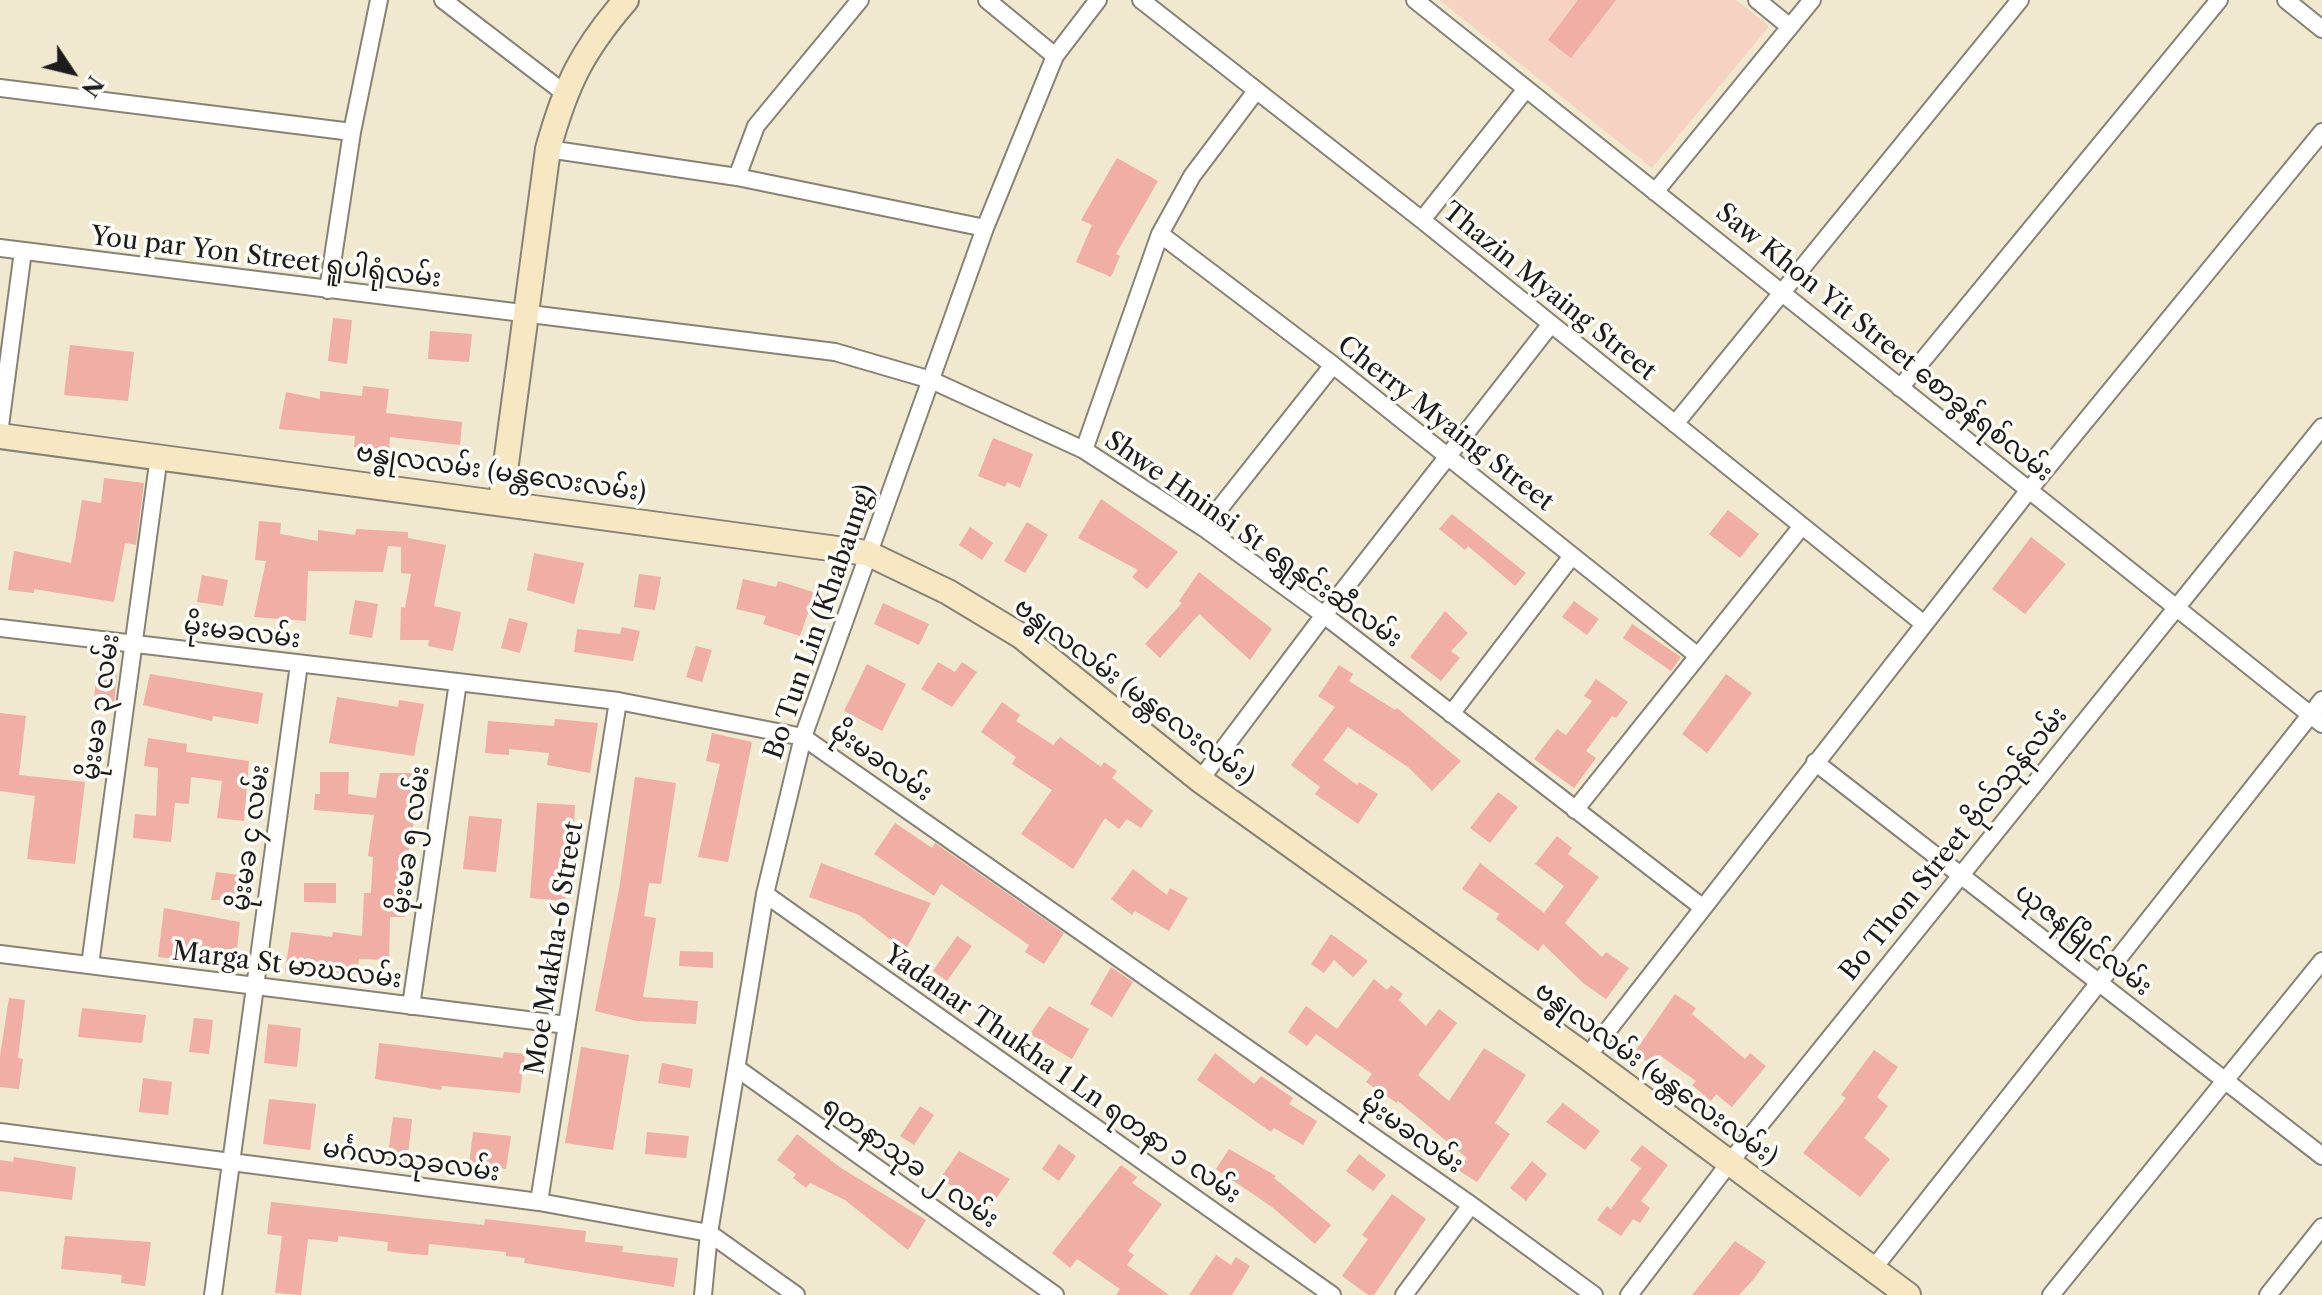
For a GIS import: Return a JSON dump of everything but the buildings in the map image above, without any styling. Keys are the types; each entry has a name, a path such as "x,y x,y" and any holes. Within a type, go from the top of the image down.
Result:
{"street":[{"path":"328,290 352,132 379,0"},
{"path":"443,0 563,92"},
{"path":"501,501 548,149 563,92 592,40 626,0"},
{"path":"737,177 756,126 860,0"},
{"path":"987,0 1055,56"},
{"name":"Bo Tun Lin (Khabaung)","path":"703,1295 709,1233 765,894 803,737 985,228 1055,56 1098,0"},
{"name":"Thazin Myaing Street","path":"1141,0 1422,220 1924,624"},
{"name":"Saw Khon Yit Street စောခွန်ရစ်လမ်း","path":"1415,0 2316,719"},
{"path":"1757,0 1790,27"},
{"path":"1655,192 1812,0"},
{"path":"1675,424 2020,0"},
{"path":"1900,388 2219,0"},
{"path":"2286,0 2322,29"},
{"path":"0,88 352,132"},
{"path":"1422,220 1526,89"},
{"path":"1084,450 1160,234 1192,176 1256,91"},
{"path":"1587,1057 2029,490 2322,132"},
{"path":"548,149 737,177 985,228"},
{"name":"Cherry Myaing Street","path":"1160,234 1333,365 1698,656"},
{"name":"You par Yon Street ရူပါရုံလမ်း","path":"0,248 525,314"},
{"path":"0,426 23,251"},
{"name":"Shwe Hninsi St ရွှေနှင်းဆီလမ်း","path":"525,314 835,352 931,380 1084,450 1204,528 1324,615 1702,907"},
{"path":"1200,780 1551,324"},
{"path":"1204,528 1333,365"},
{"name":"Bo Thon Street ဗိုလ်သုန်လမ်း","path":"1629,1295 1730,1162 2322,427"},
{"name":"ဗန္ဓုလလမ်း (မန္တလေးလမ်း)","path":"0,436 501,501 867,553 948,592 1021,636 1200,780 1587,1057 1908,1295"},
{"name":"မိုးမခ ၃ လမ်း","path":"90,965 159,456"},
{"path":"1575,810 1802,526"},
{"path":"1451,714 1572,556"},
{"name":"မိုးမခလမ်း","path":"0,628 618,701 803,737 1471,1205 1594,1295"},
{"name":"မိုးမခ ၄ လမ်း","path":"213,1295 299,664"},
{"name":"မိုးမခ ၅ လမ်း","path":"411,1006 458,682"},
{"path":"1873,1269 2099,983 2316,719 2322,700"},
{"name":"Moe Makha-6 Street","path":"539,1202 618,701"},
{"name":"ယုဇနမြိုင်လမ်း","path":"1815,762 2322,1156"},
{"name":"Yadanar Thukha 1 Ln ရတနာ ၁ လမ်း","path":"765,894 1332,1295"},
{"name":"Marga St မာဃလမ်း","path":"0,954 567,1025"},
{"path":"2051,1295 2322,961"},
{"name":"ရတနာသုခ ၂ လမ်း","path":"738,1069 1055,1295"},
{"name":"မင်္ဂလာသုခလမ်း","path":"0,1132 539,1202 709,1233 796,1295"},
{"path":"1404,1295 1471,1205"},
{"path":"2268,1295 2322,1227"}],"shaded area":[{"path":"1439,0 1736,0 1769,26 1652,168"}]}
